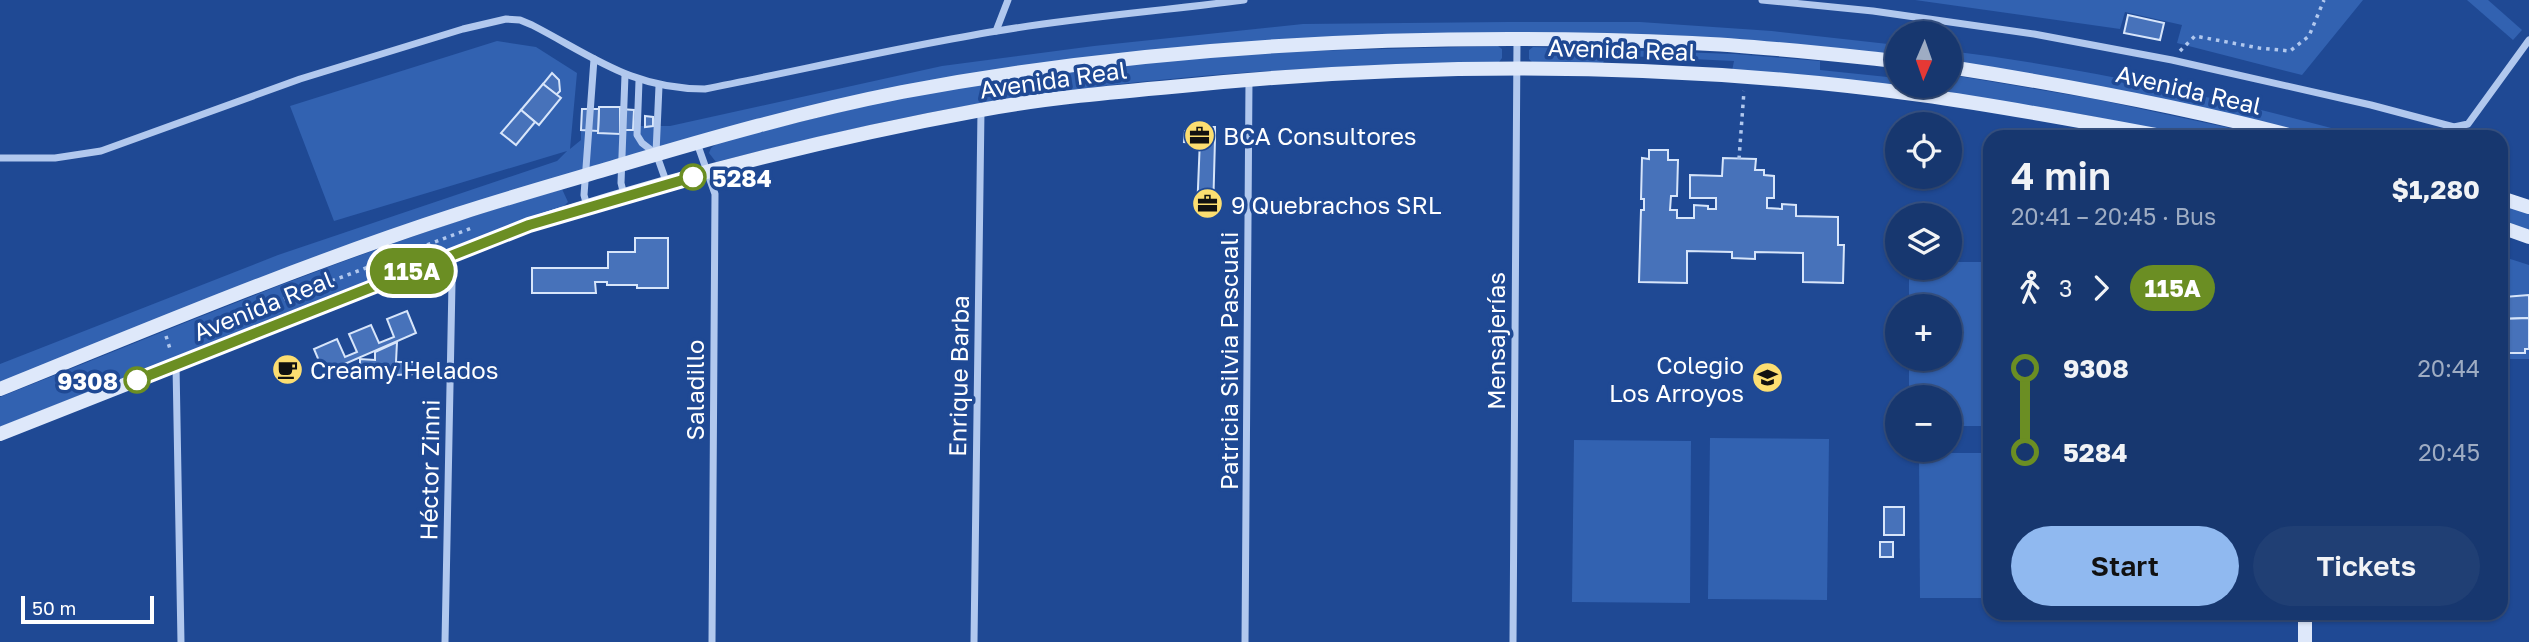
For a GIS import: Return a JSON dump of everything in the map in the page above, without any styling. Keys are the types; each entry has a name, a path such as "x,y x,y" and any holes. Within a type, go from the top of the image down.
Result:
{"main road":[{"name":"Avenida Real","path":"0,389 265,284 457,214 656,153 765,123 898,93 1080,64 1182,53 1265,48 1517,40 1695,43 1885,60"},
{"name":"Avenida Real","path":"0,434 529,225 587,206 793,149 981,110 1134,90 1249,80 1424,69 1568,69 1744,78 1920,95 2130,130"},
{"name":"Avenida Real","path":"1962,70 2053,83 2199,112 2270,130"},
{"path":"2508,200 2529,207"},
{"path":"2508,230 2529,237"},
{"path":"2305,620 2305,642"}],"street":[{"path":"996,31 1008,0"},
{"path":"0,158 55,158 101,151 300,79 463,29 506,19 533,24 594,59 639,80 659,86 705,89 874,53 996,31 1244,0"},
{"path":"1762,0 2034,34 2172,60 2371,105 2454,127 2468,124 2529,40"},
{"name":"Mensajerías","path":"1513,642 1517,40"},
{"path":"587,206 584,195 594,59"},
{"path":"625,75 621,165 621,183 625,196"},
{"path":"639,80 638,135 642,143 656,153"},
{"name":"Patricia Silvia Pascuali","path":"1245,642 1249,80"},
{"path":"659,86 656,153 667,184"},
{"name":"Enrique Barba","path":"975,642 981,110"},
{"name":"Saladillo","path":"696,142 715,194 712,642"},
{"name":"Héctor Zinni","path":"445,642 452,283 449,257"},
{"path":"176,364 181,642"}],"path":[{"path":"2172,60 2195,36 2290,51 2309,36 2324,0"},
{"path":"1739,159 1744,78"},
{"path":"265,284 266,299 272,312 284,320"},
{"path":"161,324 176,364"}],"shaded area":[{"path":"1915,0 2363,0 2302,75 2177,43 2182,25 2125,12 2120,29"},
{"path":"2467,0 2488,0 2522,30 2513,40"},
{"path":"1640,22 1772,31 1885,44 1885,60 1695,43 1265,48 898,93 457,214 0,389 0,364 278,255 557,161 567,151 334,221 290,106 497,41 536,47 577,73 570,149 581,140 581,130 619,134 620,130 633,130 633,126 670,126 942,66 1094,46 1303,24"},
{"path":"1498,46 1502,49 1499,62 1286,70 1073,90 933,112 716,162 709,153 719,142 893,99 991,81 1228,53"},
{"path":"1533,47 1735,54 1820,61 1820,70 1885,77 1885,86 1732,71 1734,61 1605,55 1603,64 1532,62 1529,59 1529,50"},
{"path":"1962,53 2053,66 2157,86 2337,130 2263,130 1962,69"},
{"path":"1962,77 2095,99 2239,130 2157,130 2086,115 1962,95"},
{"path":"562,189 568,202 564,206 323,298 0,427 0,397 349,259"},
{"path":"2508,206 2529,214 2529,232 2508,224"},
{"path":"2508,258 2529,265 2529,359 2508,359"},
{"path":"1962,262 1983,262 1983,426 1962,426 1962,385 1909,385 1909,371 1962,371 1962,294 1909,294 1909,280 1962,280"},
{"path":"1710,438 1829,439 1827,600 1708,599"},
{"path":"1574,440 1691,441 1690,603 1572,602"},
{"path":"1962,453 1983,453 1983,598 1920,598 1919,462 1962,462"}],"building":[{"path":"2128,15 2164,23 2160,40 2124,33"},
{"path":"552,73 559,80 560,91 556,95 543,84"},
{"path":"543,84 561,98 539,125 521,110"},
{"path":"599,107 620,107 620,134 598,133"},
{"path":"582,109 599,109 598,131 581,130"},
{"path":"620,109 634,110 633,130 620,130"},
{"path":"521,110 535,122 516,145 501,133"},
{"path":"645,116 653,117 653,126 645,127"},
{"name":"BCA Consultores","path":"1199,127 1215,127 1215,139 1200,139 1199,143 1184,142 1185,131"},
{"path":"1200,139 1215,139 1213,213 1197,212"},
{"path":"1649,150 1668,150 1668,160 1678,160 1677,196 1671,196 1670,210 1677,210 1677,218 1694,218 1694,205 1716,209 1716,198 1690,198 1690,175 1722,176 1723,158 1756,159 1755,170 1764,170 1764,175 1774,176 1774,198 1767,198 1767,208 1782,209 1782,204 1796,205 1796,216 1838,217 1838,245 1844,245 1843,283 1803,282 1803,253 1755,252 1755,259 1732,258 1732,252 1687,251 1687,283 1639,282 1641,210 1644,210 1644,199 1641,199 1642,158 1649,159"},
{"path":"635,238 668,238 668,288 637,288 637,285 607,285 607,282 595,282 596,293 532,293 532,268 608,268 608,252 635,252"},
{"path":"2529,295 2529,318 2508,319 2508,297"},
{"path":"407,311 416,333 324,373 314,349 337,339 345,357 357,352 349,334 371,325 379,343 394,337 387,319"},
{"path":"2529,318 2529,349 2525,349 2525,353 2508,353 2508,319"},
{"path":"397,342 396,362 416,362 416,374 374,376 373,373 360,373 360,359 375,360 375,352"},
{"name":"Creamy Helados","path":"292,363 295,369 282,375 280,368"},
{"path":"1884,507 1904,507 1904,535 1884,535"},
{"path":"1880,542 1893,542 1893,557 1880,557"}],"bus line":[{"name":"115A","path":"137,380 529,225 693,177"}],"place":[{"name":"BCA Consultores","path":"1200,135"},
{"name":"5284","path":"693,177"},
{"name":"9 Quebrachos SRL","path":"1208,204"},
{"name":"Creamy Helados","path":"287,369"},
{"name":"Colegio Los Arroyos","path":"1767,378"},
{"name":"9308","path":"137,380"}]}
